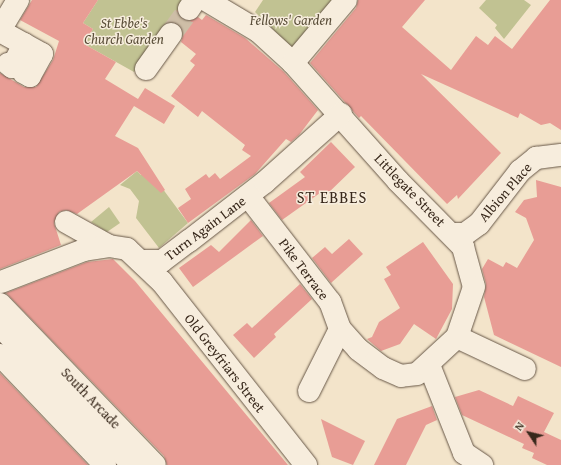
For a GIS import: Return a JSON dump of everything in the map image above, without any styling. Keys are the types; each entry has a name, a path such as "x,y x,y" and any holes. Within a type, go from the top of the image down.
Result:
{"street":[{"path":"16,69 12,67 24,44 0,30 18,0"},
{"path":"293,63 346,0"},
{"name":"Littlegate Street","path":"197,3 258,31 293,63 341,114 398,181 452,234 468,259 474,287 457,337"},
{"path":"146,69 171,34"},
{"name":"Turn Again Lane","path":"143,261 162,261 189,241 248,196 341,114"},
{"name":"Albion Place","path":"452,234 465,234 478,224 520,171 536,158 561,155"},
{"name":"Pike Terrace","path":"248,196 330,302 340,329"},
{"path":"66,222 109,246"},
{"path":"1,282 84,250 109,246 127,249 143,261"},
{"name":"Old Greyfriars Street","path":"143,261 306,465"},
{"name":"South Arcade","path":"0,304 130,437 155,465"},
{"name":"South Arcade","path":"0,326 133,465"},
{"path":"309,391 340,329 358,350 383,368 401,376 417,374 457,337 525,369"},
{"path":"0,355 105,465"},
{"name":"South Arcade","path":"15,393 52,358"},
{"path":"429,364 464,453 482,465"},
{"path":"0,377 84,465"},
{"name":"South Arcade","path":"100,465 130,437"}],"green space":[{"name":"St Ebbe's Church Garden","path":"98,0 185,0 134,72 84,44 93,29 83,23"},
{"name":"Fellows' Garden","path":"263,0 338,0 294,50 255,12"},
{"path":"486,0 524,0 531,5 504,39 495,28 497,25 479,8"},
{"path":"148,169 188,223 159,248 136,218 139,201 130,189 120,185 137,171 141,175"},
{"path":"109,207 120,223 107,232 91,222"}],"building":[{"path":"32,0 98,0 83,23 93,29 84,44 116,62 105,79 138,99 145,88 175,106 164,124 134,106 115,136 138,148 165,190 161,193 137,171 77,214 66,210 59,212 54,223 61,245 0,269 0,73 24,87 36,87 53,60 59,41 20,20"},
{"path":"358,0 425,0 402,27 451,70 476,36 488,45 495,36 512,49 550,0 561,0 561,130 550,123 541,125 520,113 518,118 421,74 501,153 458,199 457,195 447,204 361,116 359,118 310,63 356,8"},
{"path":"177,10 182,19 188,21 198,17 202,20 206,15 245,38 284,72 318,110 299,135 291,142 286,139 255,174 188,223 178,208 191,199 185,189 206,174 209,178 215,173 220,179 251,156 242,150 245,145 202,111 198,117 171,96 195,65 190,61 196,54 181,42 183,35 179,24 167,22"},
{"path":"331,142 355,167 324,197 320,193 282,220 269,203 305,177 300,172"},
{"path":"536,180 561,187 561,367 494,335 484,297 486,284 482,269 488,259 503,267 506,262 517,268 534,240 526,218 515,212 524,200 537,197"},
{"path":"251,220 263,236 193,287 179,268 211,245 219,252"},
{"path":"349,239 363,254 331,283 312,258 325,247 332,254"},
{"path":"423,242 453,284 452,309 436,339 414,324 400,344 381,351 367,339 372,337 379,322 400,308 384,279 391,275 386,267"},
{"path":"113,259 135,281 288,465 167,465 164,456 6,293 87,262"},
{"path":"300,284 312,299 274,334 276,337 254,358 233,335 247,323 252,328"},
{"path":"0,373 88,465 0,465"},
{"path":"479,390 513,406 518,396 554,413 544,432 561,440 561,465 547,465 532,458 534,453 522,448 524,444 462,415 455,397"},
{"path":"432,406 437,420 426,425 406,465 374,465 397,419"},
{"path":"321,419 365,441 353,465 332,457"}],"tunnel":[{"path":"171,34 189,9"}],"district":[{"name":"ST EBBES","path":"332,197"}]}
